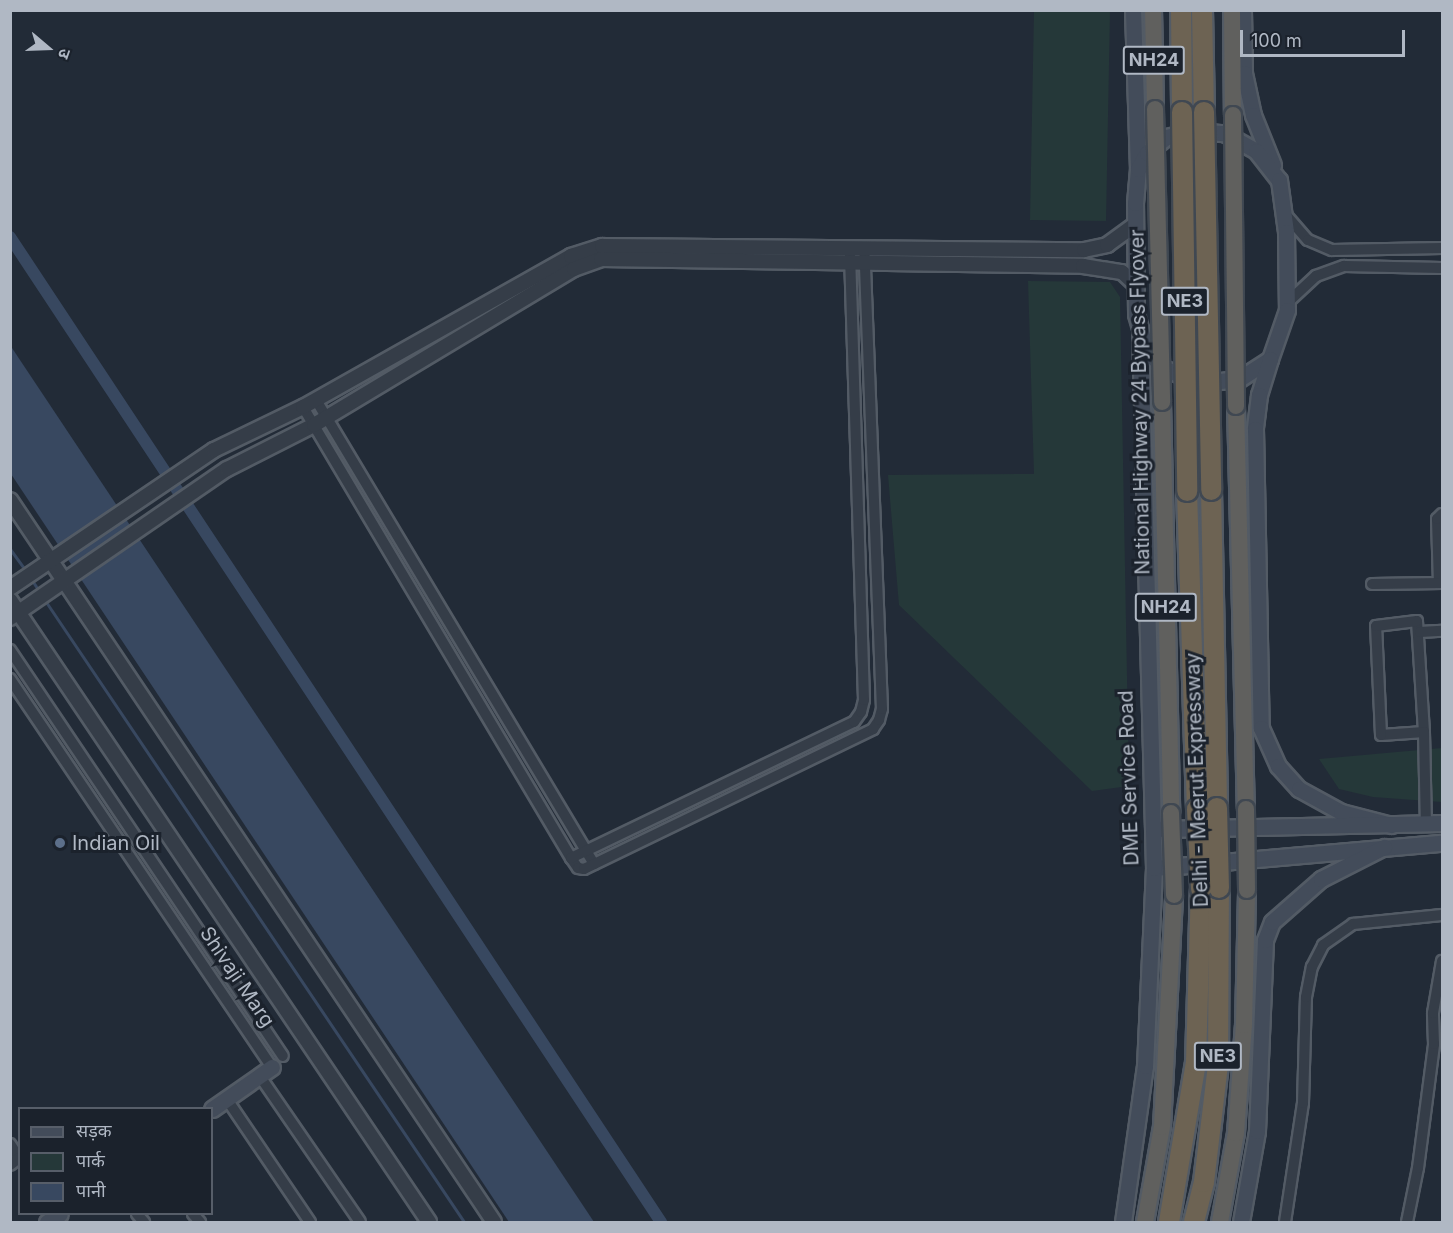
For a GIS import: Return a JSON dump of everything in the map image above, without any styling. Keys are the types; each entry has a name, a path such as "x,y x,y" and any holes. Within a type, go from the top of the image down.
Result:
{"highway":[{"name":"National Highway 24 Bypass Flyover","path":"1145,1222 1162,1127 1174,895 1153,10"},
{"name":"Delhi - Meerut Expressway","path":"1181,10 1187,491 1197,809 1210,889 1218,1065 1204,1182 1194,1222"},
{"name":"Delhi - Meerut Expressway","path":"1169,1222 1196,1063 1217,808 1202,10"},
{"path":"1220,1222 1237,1112 1244,1025 1247,890 1232,191 1232,10"}],"main road":[{"path":"1133,10 1138,169 1135,225 1136,314 1146,349 1163,368 1201,383 1239,379 1270,359"},
{"path":"1243,10 1244,73 1252,115 1279,180 1284,212 1287,303 1279,342 1270,359 1259,396 1255,429 1261,728 1278,766 1299,789 1341,812 1391,825"},
{"path":"1138,169 1147,153 1166,137 1192,131 1224,133 1256,152 1279,180"},
{"name":"DME Service Road","path":"1123,1222 1145,1066 1154,868 1140,329"},
{"path":"1152,830 1443,823"},
{"path":"1154,868 1443,843"},
{"path":"1241,1222 1257,1131 1265,940 1272,922 1321,879 1384,847"},
{"path":"213,1108 271,1066"}],"street":[{"path":"1284,212 1308,240 1332,250 1443,248"},
{"path":"14,585 162,482 214,450 316,400 571,256 602,246 1084,250 1107,244 1135,225"},
{"path":"303,407 571,858 581,870 873,729 879,720 882,709 857,248"},
{"path":"14,615 227,469 314,425 574,269 601,259 1083,266 1122,272 1136,285"},
{"path":"571,858 854,722 861,712 864,700 858,262"},
{"path":"1287,303 1316,276 1344,266 1443,268"},
{"path":"316,400 594,864"},
{"path":"10,500 44,564 64,580 494,1222"},
{"path":"1372,584 1441,583 1441,517"},
{"path":"10,600 14,615 429,1222"},
{"path":"1424,732 1380,733 1376,629 1379,624 1418,621 1424,732 1426,824"},
{"path":"1420,632 1443,631"},
{"name":"Shivaji Marg","path":"10,651 138,841 271,1066"},
{"name":"Shivaji Marg","path":"10,679 271,1066"},
{"path":"126,850 138,841"},
{"path":"1285,1222 1303,1103 1306,997 1312,967 1323,945 1353,924 1443,915"},
{"path":"1437,1048 1433,1013 1443,961"},
{"path":"1407,1222 1443,1024"},
{"path":"271,1066 360,1222"},
{"path":"226,1098 310,1222"}],"green space":[{"path":"1034,11 1110,11 1106,221 1030,220"},
{"path":"1028,281 1110,282 1120,297 1129,786 1092,791 899,605 888,475 1034,474"},
{"path":"1442,748 1442,802 1373,797 1339,789 1319,759"}],"water":[{"path":"10,345 594,1222 509,1222 11,474"}],"waterway":[{"path":"10,237 661,1222"},
{"path":"10,549 26,571"},
{"path":"31,579 41,594"},
{"path":"44,599 464,1222"}],"place":[{"name":"Indian Oil","path":"60,843"}]}
